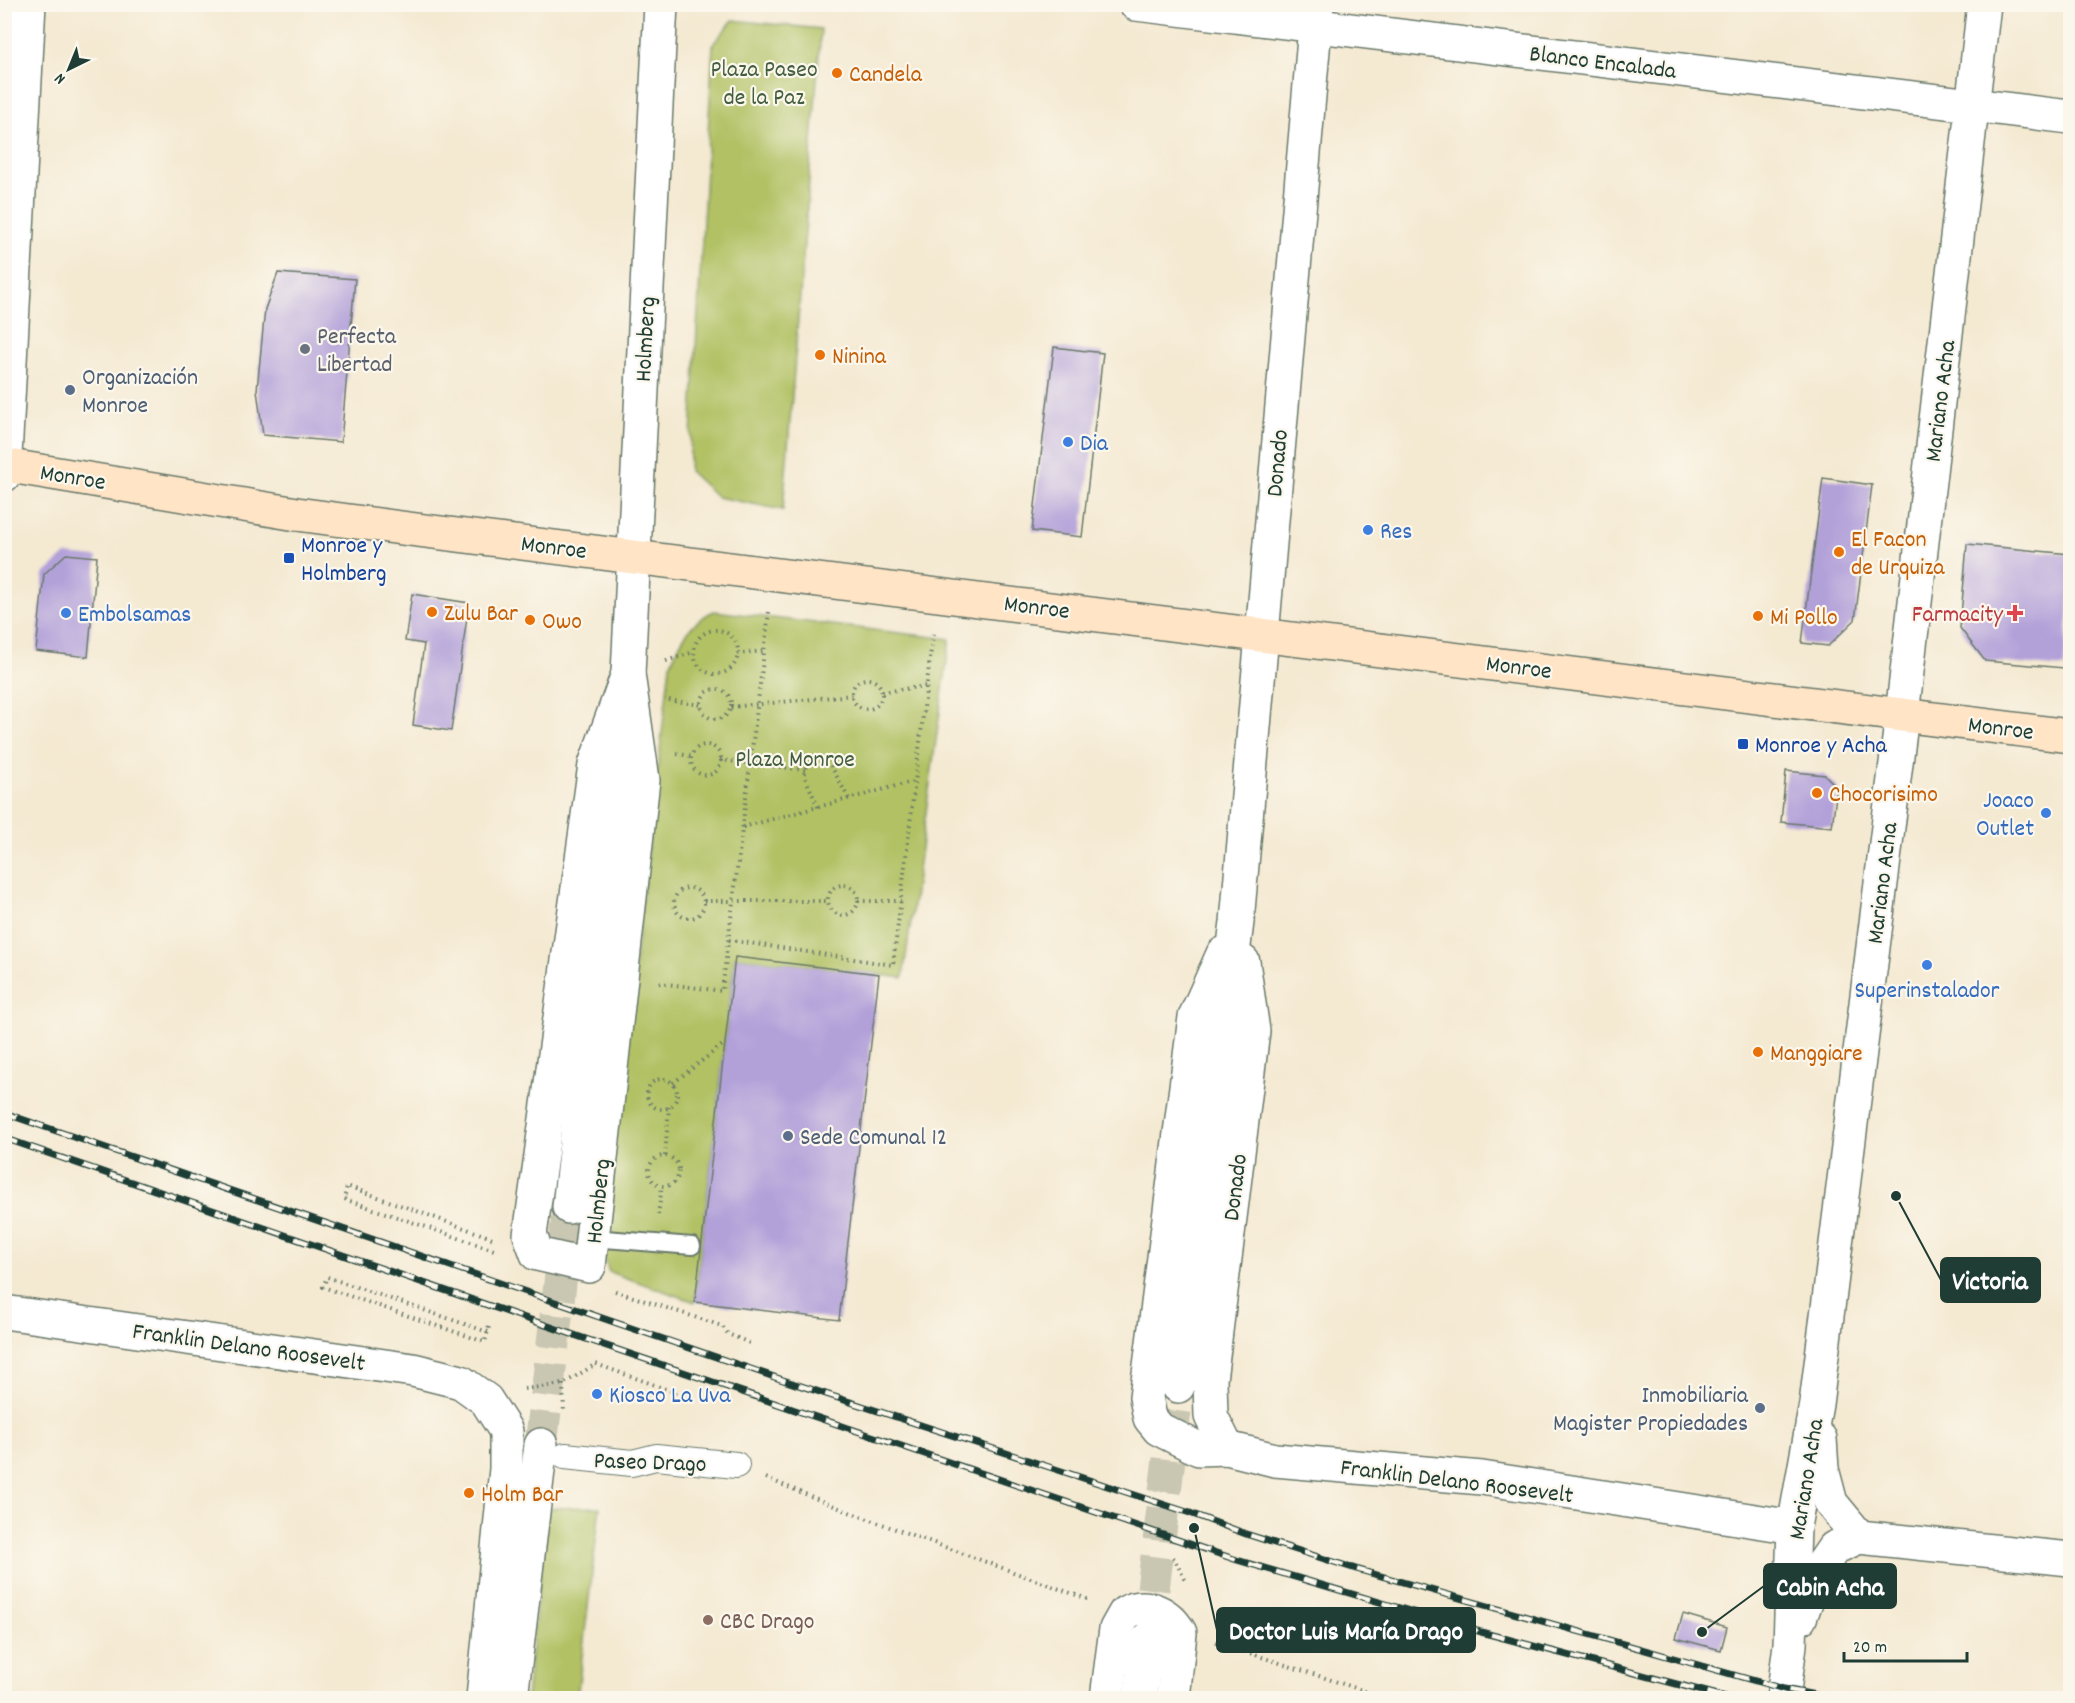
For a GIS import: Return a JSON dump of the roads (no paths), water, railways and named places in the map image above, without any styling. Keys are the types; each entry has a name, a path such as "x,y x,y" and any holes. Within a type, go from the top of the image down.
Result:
{"main road":[{"name":"Monroe","path":"5,468 297,514 2070,736"}],"street":[{"path":"5,468 29,4"},
{"name":"Holmberg","path":"569,1207 628,674 661,4"},
{"name":"Blanco Encalada","path":"1136,4 1316,15 1973,106 2070,117"},
{"name":"Mariano Acha","path":"1783,1698 1790,1645 1794,1527 1816,1404 1902,715 1984,4"},
{"name":"Donado","path":"1178,1386 1237,922 1260,634 1316,15"},
{"name":"Holmberg","path":"628,674 643,780 591,1252 537,1254 530,1235 595,765 628,674"},
{"name":"Donado","path":"1146,1397 1195,1017 1237,922"},
{"name":"Donado","path":"1227,1448 1211,1416 1210,1380 1253,1030 1237,922"},
{"name":"Franklin Delano Roosevelt","path":"4,1311 413,1370 461,1382 486,1400 506,1431 506,1469 483,1698"},
{"name":"Franklin Delano Roosevelt","path":"1146,1397 1150,1418 1159,1429 1198,1449 1227,1448 1275,1460 1482,1479 1794,1527"},
{"name":"Mariano Acha","path":"1816,1404 1822,1469 1831,1503 1859,1537"},
{"path":"511,1698 553,1451"},
{"name":"Paseo Drago","path":"553,1451 632,1463 656,1456 736,1466"},
{"path":"1790,1645 1816,1574 1834,1548 1859,1537 2070,1559"},
{"path":"1107,1698 1116,1629 1125,1613 1133,1608 1155,1610 1174,1623 1180,1633 1173,1698"},
{"path":"1140,1698 1147,1640"}],"lane":[{"path":"591,1252 692,1246"}],"tunnel":[{"path":"541,1445 569,1207"},
{"path":"1147,1638 1178,1386"}],"railway":[{"path":"4,1113 783,1380 1190,1513 1246,1534 1356,1569 1784,1689 1831,1698"},
{"path":"4,1138 1237,1560 1481,1632 1729,1698"}],"place":[{"name":"Candela","path":"837,73"},
{"name":"Perfecta Libertad","path":"305,349"},
{"name":"Ninina","path":"820,355"},
{"name":"Organización Monroe","path":"70,390"},
{"name":"Dia","path":"1068,442"},
{"name":"Res","path":"1368,530"},
{"name":"El Facon de Urquiza","path":"1839,552"},
{"name":"Monroe y Holmberg","path":"289,558"},
{"name":"Zulu Bar","path":"432,612"},
{"name":"Embolsamas","path":"66,613"},
{"name":"Farmacity","path":"2015,613"},
{"name":"Mi Pollo","path":"1758,616"},
{"name":"Owo","path":"530,620"},
{"name":"Monroe y Acha","path":"1743,744"},
{"name":"Chocorisimo","path":"1817,793"},
{"name":"Joaco Outlet","path":"2046,813"},
{"name":"Superinstalador","path":"1927,965"},
{"name":"Manggiare","path":"1758,1052"},
{"name":"Sede Comunal 12","path":"788,1136"},
{"name":"Victoria","path":"1896,1196"},
{"name":"Kiosco La Uva","path":"597,1394"},
{"name":"Inmobiliaria Magister Propiedades","path":"1760,1408"},
{"name":"Holm Bar","path":"469,1493"},
{"name":"Doctor Luis María Drago","path":"1194,1528"},
{"name":"CBC Drago","path":"708,1620"},
{"name":"Cabin Acha","path":"1702,1632"}],"park label":[{"name":"Plaza Paseo de la Paz","path":"764,82"},
{"name":"Plaza Monroe","path":"795,758"}]}
